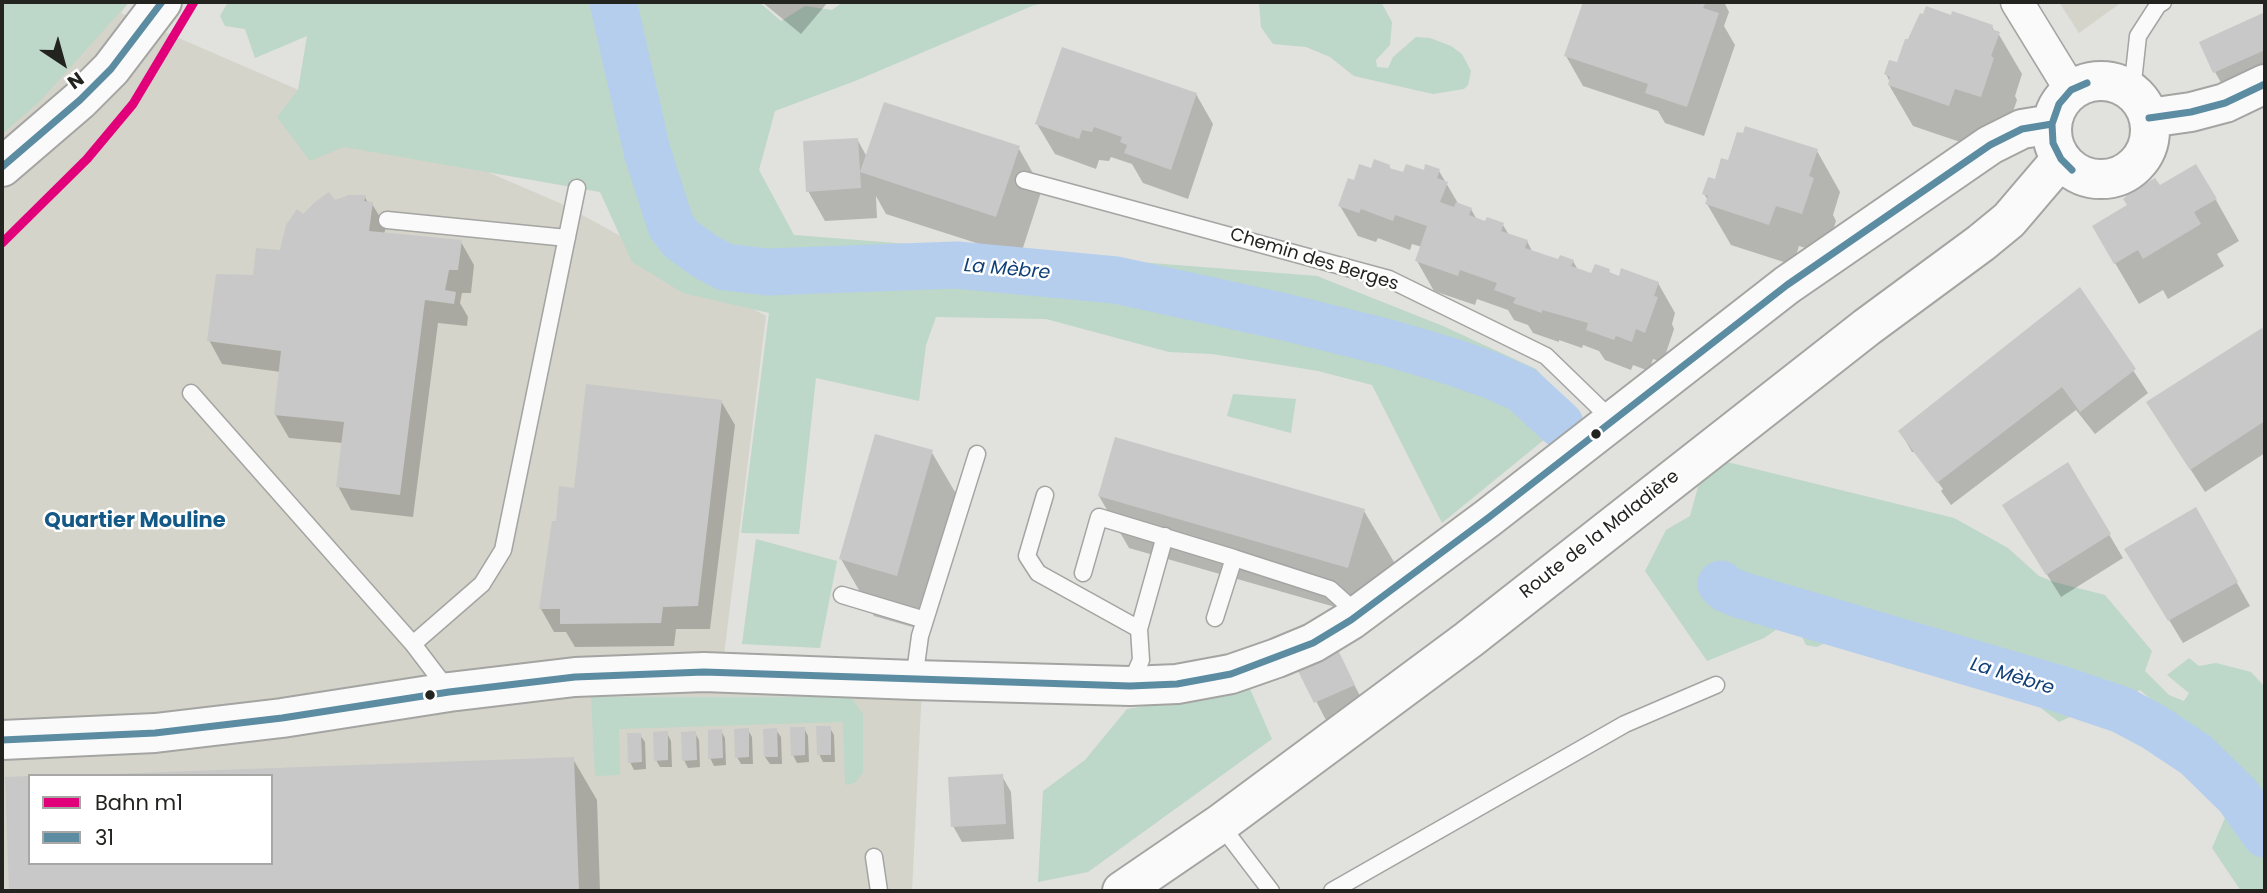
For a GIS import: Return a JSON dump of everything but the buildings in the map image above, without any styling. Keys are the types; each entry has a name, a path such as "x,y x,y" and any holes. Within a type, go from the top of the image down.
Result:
{"street":[{"path":"2,167 80,100 111,69 162,2"},
{"path":"2017,2 2071,90"},
{"path":"2056,141 2059,104 2071,90 2087,82 2109,81 2140,104 2191,111 2265,90"},
{"path":"2225,103 2265,84"},
{"path":"2,740 155,733 575,677 704,672 1130,686 1177,684 1231,674 1313,643 1359,615 1787,285 2008,134 2037,125 2056,141 2071,170 2097,179 2121,175 2140,158 2150,134 2140,104"},
{"name":"Route de la Maladière","path":"1122,891 1220,824 1468,640 1867,327 1982,243 2010,220 2056,141"}],"lane":[{"path":"2140,104 2138,36 2158,5 2163,2"},
{"name":"Chemin des Berges","path":"1024,180 1389,279 1546,356 1612,420"},
{"path":"413,644 482,584 503,550 577,188"},
{"path":"387,220 568,238"},
{"path":"191,393 413,644 449,692"},
{"path":"914,680 920,636 977,454"},
{"path":"1045,495 1027,556 1038,573 1139,629"},
{"path":"1083,573 1098,517 1330,589 1359,615"},
{"path":"1130,686 1141,660 1139,629 1165,536"},
{"path":"1215,618 1234,558"},
{"path":"842,595 925,620"},
{"path":"1332,891 1625,724 1716,685"},
{"path":"1220,824 1271,891"},
{"path":"874,857 879,891"}],"shaded area":[{"path":"2,2 129,2 121,13 564,205 766,316 722,671 922,687 912,891 2,891"},
{"path":"2059,2 2122,2 2079,33"}],"green space":[{"path":"2,2 129,2 40,101 2,134"},
{"path":"228,2 759,2 781,21 805,6 832,10 843,2 1048,2 1032,6 855,81 775,111 759,170 794,235 1317,276 1443,326 1536,369 1574,409 1567,421 1442,523 1372,385 1318,371 1212,354 1169,352 1046,319 936,317 926,345 919,401 816,378 799,534 741,533 769,313 683,293 632,262 600,192 344,147 310,161 277,117 298,90 307,36 255,58 245,29 225,26 220,16"},
{"path":"1259,2 1381,2 1392,22 1390,45 1376,60 1377,67 1388,68 1393,57 1416,37 1430,38 1451,46 1462,54 1471,71 1468,85 1464,89 1433,94 1354,76 1330,57 1306,47 1273,44 1261,27"},
{"path":"1233,394 1296,399 1291,433 1227,416"},
{"path":"1723,461 1954,518 2008,548 2039,576 2105,595 2152,651 2145,671 2169,695 2184,701 2189,693 2167,675 2189,658 2199,666 2216,663 2251,672 2265,687 2265,891 2241,891 2212,848 2237,790 2200,741 2140,690 2108,710 2079,698 2074,715 2059,722 2037,705 2035,689 1993,684 1986,672 1922,655 1908,669 1831,640 1817,647 1806,645 1793,618 1764,638 1707,661 1645,571 1666,530 1690,516 1703,469"},
{"path":"756,539 837,561 820,648 742,644"},
{"path":"1250,689 1272,739 1088,872 1038,882 1043,791 1085,760 1127,709"},
{"path":"591,697 851,697 863,714 863,772 855,783 845,785 843,722 619,729 620,775 595,776"}],"waterway":[{"name":"La Mèbre","path":"613,2 647,151 671,226 681,239 725,267 767,272 956,265 1116,280 1285,317 1453,362 1522,389 1560,424"},
{"name":"La Mèbre","path":"1721,584 1741,595 2060,689 2122,710 2154,727 2196,755 2238,796 2265,834"}],"rail line":[{"name":"m1","path":"2,243 87,159 133,104 194,2"}],"transit line":[{"name":"31","path":"2,167 80,100 111,69 162,2"},
{"name":"31","path":"2072,170 2061,159 2053,143 2052,124 2059,104 2071,90 2087,83"},
{"name":"31","path":"2149,118 2191,112 2225,103 2265,84"},
{"name":"31","path":"2,740 155,733 575,677 704,672 1130,686 1177,684 1231,674 1313,643 1351,620 1488,518 1787,285 1990,145 2022,129 2052,124"}],"district":[{"name":"Quartier Mouline","path":"135,522"}]}
